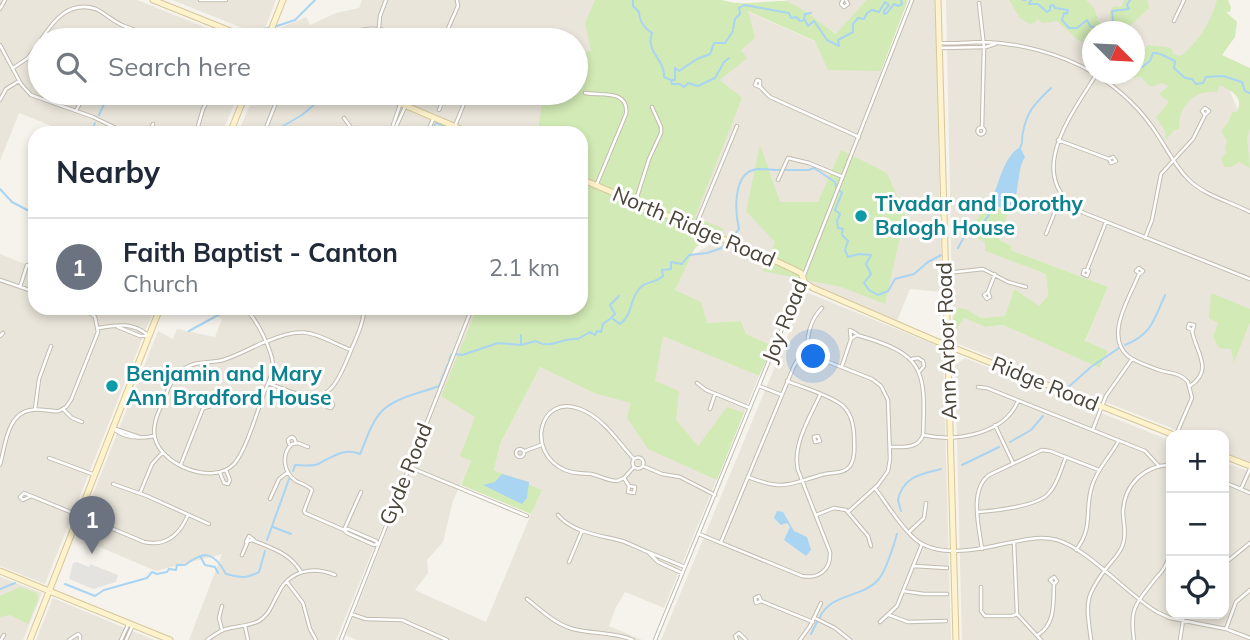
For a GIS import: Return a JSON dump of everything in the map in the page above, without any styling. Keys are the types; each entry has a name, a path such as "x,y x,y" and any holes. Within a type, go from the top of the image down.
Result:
{"street":[{"path":"0,9 5,0"},
{"path":"153,0 223,28"},
{"path":"200,0 226,0"},
{"path":"272,28 283,0"},
{"path":"375,28 379,27 386,0"},
{"path":"448,28 457,0"},
{"name":"Joy Road","path":"655,640 803,279 912,0"},
{"name":"Ann Arbor Road","path":"938,0 956,640"},
{"path":"1174,21 1184,0"},
{"path":"979,3 984,44 982,128"},
{"path":"49,28 60,13 70,7 82,5 95,8 128,28"},
{"path":"0,45 19,81 28,91"},
{"path":"940,46 1013,46 1050,53 1082,68"},
{"path":"12,68 28,58"},
{"path":"0,100 6,89 19,81"},
{"path":"1088,84 1058,139 1054,156 1058,187 1066,200 1079,211 1250,279"},
{"path":"1109,84 1139,110 1185,177 1198,188 1250,212"},
{"path":"760,87 770,97 859,137"},
{"path":"588,93 617,95 626,107 626,114 596,186"},
{"path":"59,105 110,126"},
{"path":"76,111 79,105"},
{"path":"198,126 205,105"},
{"path":"233,126 241,105"},
{"path":"267,126 275,105"},
{"path":"396,126 403,105"},
{"path":"405,105 453,126"},
{"path":"439,110 441,105"},
{"path":"455,126 464,105"},
{"path":"635,203 649,159 661,133 652,107"},
{"path":"1145,238 1163,171 1193,139 1205,115"},
{"path":"430,126 434,117"},
{"path":"344,118 350,126"},
{"path":"695,228 737,126"},
{"path":"1058,139 1109,159"},
{"path":"784,155 843,177"},
{"path":"778,180 788,158"},
{"name":"North Ridge Road","path":"588,182 779,263 800,273 803,279"},
{"path":"1046,234 1056,209 1066,200"},
{"path":"1087,270 1106,222"},
{"path":"20,287 27,265"},
{"path":"945,274 980,268 1009,282 1027,287"},
{"path":"988,292 995,274"},
{"path":"1139,274 1118,334 1121,346 1132,359 1164,372 1180,375 1190,386 1192,398 1177,430"},
{"name":"Ridge Road","path":"803,279 813,288 1166,432"},
{"path":"0,280 28,290"},
{"path":"808,354 808,336 816,314 822,308"},
{"path":"0,465 14,421 23,412 35,409 54,412 63,409 71,400 98,328 93,315"},
{"path":"30,640 157,315"},
{"path":"251,315 265,342 272,364 268,383 239,456 226,470 203,474 162,453 154,436 155,422 169,387 180,371 197,363 225,359 265,342 288,332 300,331 351,350"},
{"path":"268,383 303,397 327,393 338,381 363,315"},
{"name":"Gyde Road","path":"341,640 469,315"},
{"path":"98,328 115,326 140,336 149,336"},
{"path":"842,366 851,339 850,330 912,359 920,371 923,435 920,442 914,446 889,447"},
{"path":"1190,386 1199,379 1203,366 1192,331"},
{"path":"851,339 858,335"},
{"path":"35,409 39,379 51,345"},
{"path":"721,543 787,381 797,360 808,354 872,379 884,390 888,404 888,471 875,488 848,512"},
{"path":"912,359 923,361 920,371"},
{"path":"1093,430 1106,396 1132,359"},
{"path":"748,477 777,486 803,482 845,470 850,466 854,454 853,427 849,414 839,404 787,381"},
{"path":"697,383 751,408"},
{"path":"759,386 782,395"},
{"path":"978,387 987,388 1148,453 1159,466"},
{"path":"321,395 327,407 331,408 333,405 327,393"},
{"path":"710,409 716,394"},
{"path":"699,534 802,576 816,576 827,568 831,556 796,458 820,395"},
{"path":"923,435 950,438 972,435 1010,415 1018,401"},
{"path":"574,407 585,411 606,427 634,460 634,467 624,478 610,481 565,470 548,457 541,445 540,429 547,417 557,408 574,407"},
{"path":"181,464 204,408"},
{"path":"63,409 76,421 82,422"},
{"path":"995,425 1013,463"},
{"path":"113,428 126,436 154,436"},
{"path":"804,434 813,438"},
{"path":"308,447 290,438 285,457 288,472 293,479 312,490 305,513 374,545 379,544"},
{"path":"1076,550 1087,534 1089,495 1099,470 1118,440"},
{"path":"290,446 296,443"},
{"path":"524,451 541,445"},
{"path":"982,549 978,492 982,481 989,475 1042,450 1099,470"},
{"path":"140,493 152,464 162,453"},
{"path":"49,457 95,475"},
{"path":"978,512 1007,508 1044,498 1054,486 1066,457"},
{"path":"1229,458 1250,468 1241,489"},
{"path":"634,460 643,460 643,466"},
{"path":"1091,640 1087,600 1092,587 1124,544 1123,508 1128,490 1141,475 1166,465"},
{"path":"643,466 662,474 680,477 715,495"},
{"path":"634,467 640,469 643,466"},
{"path":"409,467 527,516"},
{"path":"218,473 224,483 228,484 230,480 226,470"},
{"path":"270,499 279,479 288,472"},
{"path":"624,478 629,486"},
{"path":"113,484 209,524"},
{"path":"1229,484 1250,493"},
{"path":"875,488 909,532 922,544 935,549 953,550 982,549 1014,542 1049,539 1063,542 1157,612 1226,629 1250,638"},
{"path":"344,530 360,492"},
{"path":"31,496 144,542 155,544 166,542 177,535 188,515"},
{"path":"909,532 924,518 926,503"},
{"path":"816,515 837,508 848,512 867,536 871,546"},
{"path":"558,515 582,531 623,541 684,567"},
{"path":"569,562 582,531"},
{"path":"242,555 247,543 254,540 290,557 301,572"},
{"path":"1014,542 1017,614 1041,640"},
{"path":"1229,559 1250,543"},
{"path":"880,622 897,606 922,544"},
{"path":"649,552 658,562 682,573"},
{"path":"1134,640 1132,615 1140,599 1166,564"},
{"path":"914,566 947,568"},
{"path":"210,639 222,630 259,621 267,614 279,590 301,572 318,570 335,575"},
{"path":"0,571 170,640"},
{"path":"287,582 303,603 316,640"},
{"path":"1038,635 1051,620 1054,584"},
{"path":"981,587 981,611 985,616 1017,614"},
{"path":"1226,629 1236,602 1250,590"},
{"path":"903,591 947,594"},
{"path":"527,599 562,625 633,640"},
{"path":"761,601 835,628 850,640"},
{"path":"800,640 814,620 821,603"},
{"path":"222,606 219,618 222,630"},
{"path":"351,614 366,619 402,620 447,640"},
{"path":"889,615 908,622 946,621"},
{"path":"1180,640 1182,620"},
{"path":"121,640 131,624"},
{"path":"126,640 131,624"},
{"path":"245,625 248,640"},
{"path":"69,640 78,634 80,640"},
{"path":"1,640 4,635"},
{"path":"614,635 622,640"}],"shaded area":[{"path":"0,0 137,0 207,28 28,28 28,105 234,105 225,126 52,126 19,113 0,161"},
{"path":"172,0 276,0 265,28 242,28"},
{"path":"362,0 595,0 586,23 719,80 747,11 885,73 913,0 935,0 942,292 910,289 897,321 799,280 773,346 746,334 741,321 707,323 675,290 689,257 719,240 588,138 588,126 241,126 250,105 588,105 588,28 280,28 306,17 310,25 336,13 359,8"},
{"path":"785,0 866,0 837,34"},
{"path":"946,0 1220,0 1182,91 1226,82 1241,117 1250,123 1250,463 1229,455 1229,430 1176,430 953,342","holes":["999,240 1012,246 1011,250 1108,287 1085,342 1108,351 1101,368 1003,325 985,327 964,318 953,332 966,309 981,318 1005,316 1014,289 1039,307 1048,296 1046,274 986,251 985,242"]},
{"path":"0,254 28,265 28,315 152,315 45,584 0,566"},
{"path":"806,292 943,348 951,640 661,640"},
{"path":"212,315 556,315 492,415 453,501 443,542 427,560 428,573 415,590 486,622 541,490 494,470 500,444 540,367 594,393 657,333 759,376 664,608 625,592 615,609 609,626 642,640 357,640 346,635 399,500 394,499 336,640 189,640 222,554 156,571 76,537 158,331 173,339 177,329 215,337 222,319"},
{"path":"965,358 1166,439 1166,619 1229,619 1229,464 1250,472 1250,640 962,640 955,365"},
{"path":"73,563 118,575 116,582 93,589 69,579"},
{"path":"0,577 42,593 23,640 0,640"},
{"path":"53,598 154,640 36,640"}],"green space":[{"path":"595,0 722,0 745,3 786,1 805,11 836,34 866,0 908,0 881,71 828,70 815,41 748,11 755,38 741,50 747,58 720,80 742,98 695,217 724,229 695,248 675,290 701,302 707,323 741,321 746,334 773,346 759,376 663,336 655,381 679,391 676,420 698,446 727,407 744,413 717,480 648,449 627,418 631,403 594,393 540,367 500,444 494,470 542,490 531,514 461,485 471,461 460,456 475,417 441,396 474,315 588,315 588,126 539,126 542,105 588,105 588,51 591,51 585,23"},
{"path":"1009,0 1086,0 1094,8 1099,21 1082,21 1082,41 1057,21 1043,23 1037,19 1030,24 1020,18"},
{"path":"1124,0 1148,0 1149,8 1135,21 1109,21 1109,13 1114,6 1121,7"},
{"path":"1217,0 1228,0 1231,7 1230,12 1226,12 1237,22 1235,37 1222,55 1250,68 1250,128 1247,138 1250,168 1239,162 1232,167 1224,167 1221,158 1226,153 1227,141 1221,131 1232,112 1237,112 1239,107 1238,98 1232,92 1220,85 1217,92 1201,93 1189,101 1181,114 1179,129 1174,130 1166,140 1165,131 1156,117 1169,102 1159,94 1169,86 1162,83 1150,87 1145,81 1145,48 1149,45 1167,47 1172,49 1173,54 1181,56 1204,31"},
{"path":"760,145 780,202 818,202 841,150 887,173 905,214 885,304 841,287 763,271 775,242 746,211"},
{"path":"985,206 1008,212 999,240 1012,246 1011,250 1108,287 1085,341 1108,351 1100,368 1003,325 985,327 964,318 953,334 953,318 958,308 966,309 981,318 1005,316 1014,289 1039,306 1048,296 1046,274 985,251 985,242 969,234"},
{"path":"1211,293 1250,309 1250,322 1234,363 1231,349 1219,348 1213,337 1218,323 1209,318"},
{"path":"20,587 37,593 38,600 28,624 10,615 0,617 0,596"}],"water":[{"path":"1020,147 1025,157 1015,199 1007,210 989,203 1005,166"},
{"path":"502,474 529,482 527,498 522,504 483,485 495,482"},
{"path":"777,511 783,512 794,531 807,537 811,550 806,556 784,540 790,527 787,523 781,525 774,518"}],"waterway":[{"path":"274,27 295,20 315,0"},
{"path":"633,0 633,6 639,12 642,24 652,33 651,45 662,65 664,77 671,80 672,84 684,87 688,83 698,86 715,78 729,58"},
{"path":"733,29 735,19 740,14 739,8 744,5 789,13 791,18 805,20 808,26 814,21 827,40 839,46 838,40 853,32 853,24 858,18 864,19 872,10 879,12 885,2 889,5 884,11 884,14 887,13 894,4 902,4 901,0"},
{"path":"1031,0 1029,4 1038,4 1047,12 1053,5 1055,8 1068,10 1062,20 1069,28 1077,28 1082,24"},
{"path":"1113,21 1112,11 1129,9 1127,5 1130,0"},
{"path":"804,19 805,14 811,13"},
{"path":"672,80 675,80 675,68 679,71 710,54 714,43 725,43 733,31"},
{"path":"1145,65 1153,53 1159,53 1175,61 1174,68 1196,84 1203,83 1206,77 1223,76 1242,82 1245,91 1250,93"},
{"path":"1020,148 1030,112 1051,88"},
{"path":"99,115 104,105"},
{"path":"283,126 314,105"},
{"path":"434,126 436,123 445,126"},
{"path":"785,170 814,168 835,182 842,193 835,210 840,214 837,221 838,228 843,229 842,233"},
{"path":"726,239 739,229 736,203 744,177 750,171 758,169 781,170"},
{"path":"0,189 12,202 28,210"},
{"path":"958,248 964,237 978,230 994,207"},
{"path":"842,235 848,241 845,250 848,257 871,255 866,264 871,274 864,283 878,295 888,291 895,279 914,274 941,255"},
{"path":"613,319 620,324 629,313 640,288 663,276 662,270 671,269 671,262 682,264 689,255 707,253 722,248 725,243"},
{"path":"1125,345 1147,331 1165,295"},
{"path":"612,317 615,314 610,305 619,296"},
{"path":"189,331 218,315"},
{"path":"456,354 462,355 498,343 521,345 536,341 552,344 578,339 590,332 595,335 597,331 601,332 603,324 611,318"},
{"path":"521,335 521,344"},
{"path":"1065,390 1091,367 1119,348"},
{"path":"449,361 451,355"},
{"path":"293,471 295,465 316,465 344,452 360,454 379,414 402,399 439,386 448,364"},
{"path":"1010,442 1031,430 1043,416"},
{"path":"962,465 999,447"},
{"path":"901,511 898,500 904,486 914,477 941,469"},
{"path":"267,540 289,479"},
{"path":"273,527 291,534"},
{"path":"820,617 831,604 864,590 878,580 897,534"},
{"path":"65,584 95,596 104,590 147,578 152,572 157,574 169,569 176,570 177,565 185,565 204,555 217,561 226,574 246,577 259,572 265,551"},
{"path":"200,556 205,565 215,567 218,573"},
{"path":"0,589 15,583"},
{"path":"811,634 817,622"}],"place":[{"name":"Tivadar and Dorothy Balogh House","path":"861,216"},
{"name":"Benjamin and Mary Ann Bradford House","path":"112,386"},
{"name":"Faith Baptist - Canton","path":"92,554"}]}
